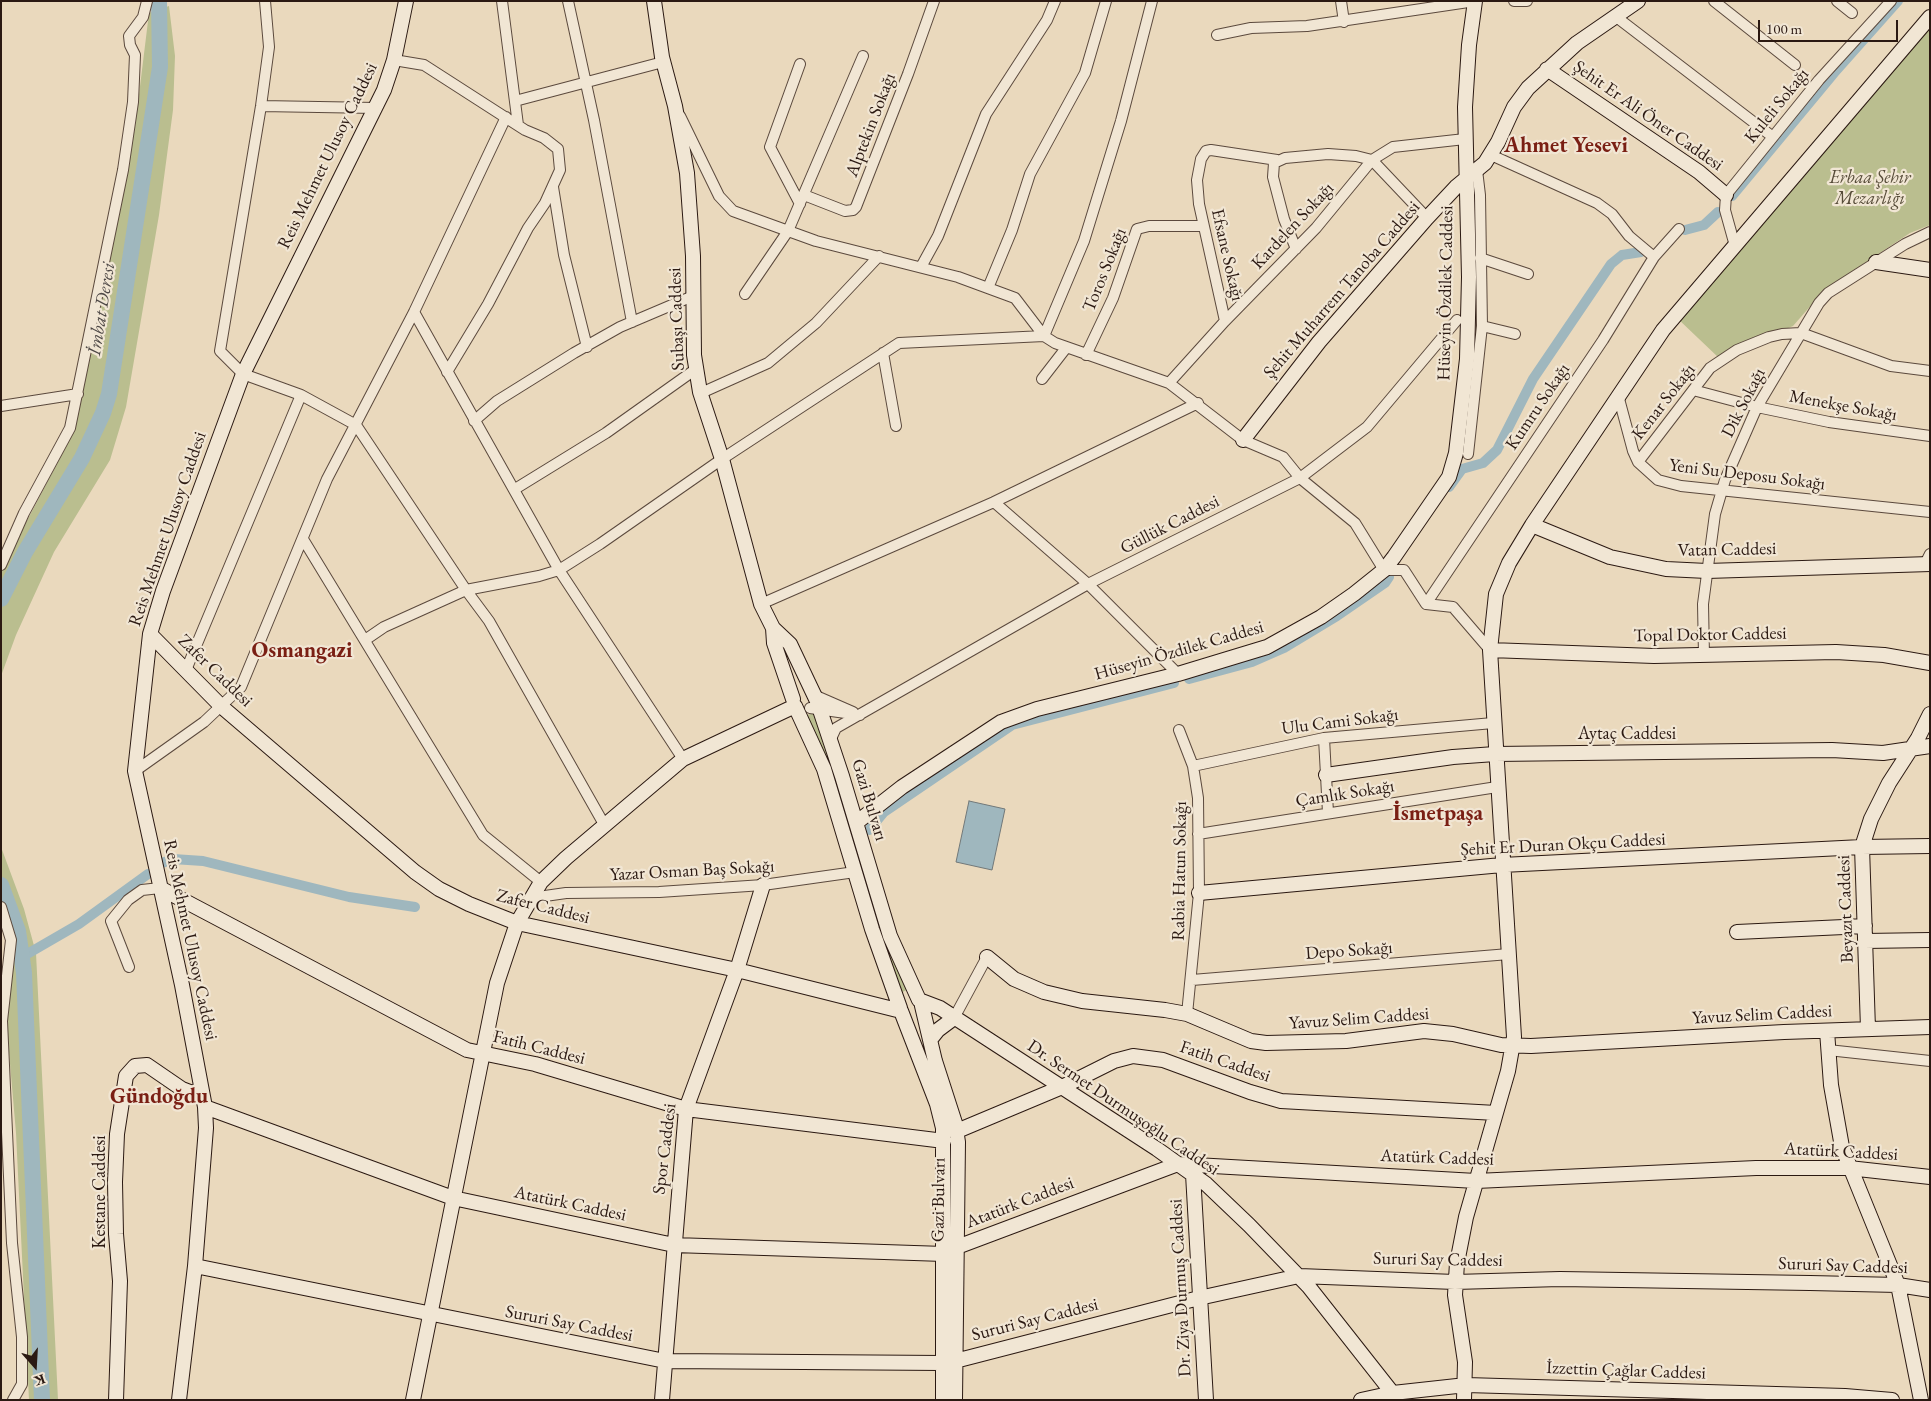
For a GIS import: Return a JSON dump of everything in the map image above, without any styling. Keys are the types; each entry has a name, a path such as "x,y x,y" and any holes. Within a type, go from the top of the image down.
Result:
{"street":[{"path":"1,565 24,513 70,428 123,170 133,102 135,55 130,45 130,36 143,17 148,1"},
{"path":"265,1 269,47 220,351 243,374 301,395 356,425 466,590 489,621 604,826"},
{"name":"Reis Mehmet Ulusoy Caddesi","path":"179,1400 194,1266 206,1128 204,1102 182,985 135,771 150,634 163,591 243,374 376,108 394,60 406,1"},
{"path":"502,1 518,125"},
{"path":"568,1 632,322"},
{"name":"Subaşı Caddesi","path":"654,1 664,62 675,106 687,173 696,369 701,393 722,459 761,604 773,628 774,643 794,702"},
{"name":"Alptekin Sokağı","path":"802,199 845,211 853,210 856,207 908,74 934,1"},
{"path":"921,267 941,227 986,114 1047,20 1055,1"},
{"path":"988,288 1012,230 1030,174 1085,73 1106,1"},
{"path":"1044,336 1084,241 1121,121 1152,1"},
{"path":"1341,1 1344,22"},
{"path":"1217,35 1251,28 1307,26 1344,22 1475,1"},
{"name":"Hüseyin Özdilek Caddesi","path":"1468,454 1482,326 1480,195 1472,174 1465,139 1467,62 1475,1"},
{"path":"1514,1 1527,1"},
{"name":"Şehit Muharrem Tanoba Caddesi","path":"1243,440 1319,342 1427,218 1491,155 1514,106 1547,69 1576,43 1638,1"},
{"path":"1714,1 1795,65"},
{"path":"1837,1 1852,13"},
{"name":"Kuleli Sokağı","path":"1726,195 1830,68 1891,1"},
{"path":"1615,16 1769,134"},
{"path":"1464,1400 1466,1385 1455,1282 1466,1217 1513,1046 1514,1018 1502,865 1490,650 1496,594 1509,563 1532,525 1618,394 1663,330 1930,17"},
{"path":"745,294 788,231 863,56"},
{"path":"394,60 424,65 518,125 544,138 558,149 560,170 545,203 528,228 488,304 447,372"},
{"path":"515,102 664,62"},
{"path":"800,64 770,147 802,199"},
{"name":"Şehit Er Ali Öner Caddesi","path":"1547,69 1699,172 1726,195"},
{"path":"261,106 376,108"},
{"path":"675,106 719,196 732,211 816,242 921,267 1015,298 1044,336 1066,348 1169,383 1198,403 1243,440 1283,457 1300,478 1354,523 1384,570 1404,570 1426,604 1453,607 1490,650"},
{"path":"135,771 222,707 240,687 328,479 414,312 506,116"},
{"name":"Kardelen Sokağı","path":"1169,383 1225,321 1328,215 1372,160 1393,147 1465,139"},
{"name":"Efsane Sokağı","path":"1225,321 1202,226 1197,180 1201,159 1206,151 1277,160"},
{"path":"1296,249 1284,219 1273,177 1272,168 1277,160 1328,154 1356,156 1372,160 1427,218"},
{"path":"1491,155 1597,203 1612,214 1629,236 1654,257"},
{"name":"Hüseyin Özdilek Caddesi","path":"856,824 902,787 1001,722 1037,709 1178,674 1279,642 1321,617 1384,570 1449,477 1454,465 1467,359 1472,174"},
{"path":"552,187 564,255 587,347"},
{"path":"1726,195 1725,210 1735,246"},
{"name":"Toros Sokağı","path":"1086,355 1113,298 1137,229 1149,226 1202,226"},
{"name":"Kumru Sokağı","path":"1426,604 1603,340 1654,257 1679,229"},
{"name":"Dik Sokağı","path":"1704,656 1703,604 1721,490 1758,407 1818,304 1828,294 1876,262 1930,232"},
{"path":"701,393 768,363 816,322 879,256"},
{"path":"1480,258 1528,274"},
{"path":"1876,262 1930,270"},
{"path":"474,421 497,401 587,347 632,322 693,296"},
{"path":"414,312 559,570 683,759"},
{"name":"Güllük Caddesi","path":"830,741 836,728 1088,584 1300,478 1367,426 1437,341 1457,320"},
{"path":"1482,326 1515,334"},
{"path":"1800,333 1891,366 1930,371"},
{"name":"Kenar Sokağı","path":"1638,462 1710,368 1737,350 1782,334 1800,333"},
{"path":"365,640 384,627 466,590 540,576 559,570 600,544 722,459 899,343 1044,336"},
{"path":"1042,379 1066,348"},
{"path":"883,353 896,426"},
{"path":"515,489 606,433 696,369"},
{"name":"Menekşe Sokağı","path":"1693,390 1758,407 1865,428 1930,436"},
{"path":"1,406 78,394"},
{"name":"Yeni Su Deposu Sokağı","path":"1618,394 1629,438 1638,462 1658,480 1680,486 1930,512"},
{"path":"186,670 301,395"},
{"path":"761,604 994,502 1198,403"},
{"path":"994,502 1088,584 1178,674"},
{"name":"Vatan Caddesi","path":"1532,525 1610,557 1666,569 1707,571 1928,560"},
{"path":"303,539 483,835 541,882"},
{"name":"Subaşı Caddesi","path":"773,628 781,633 790,644 815,705"},
{"name":"Zafer Caddesi","path":"150,634 222,707 427,881 475,907 518,923 913,1010"},
{"name":"Topal Doktor Caddesi","path":"1490,650 1610,656 1704,656 1836,652 1884,655 1930,663"},
{"path":"794,702 796,692 802,689 809,690 815,705"},
{"path":"413,1400 497,983 518,923 531,898 541,882 683,759 794,702"},
{"path":"794,702 804,711 815,705 861,715"},
{"name":"Gazi Bulvarı","path":"794,702 824,769 855,872 913,1010 930,1040 957,1131 951,1250 949,1362 943,1400"},
{"path":"815,705 861,715"},
{"name":"Gazi Bulvarı","path":"815,705 830,741 913,1010 937,1104 944,1141 951,1250"},
{"name":"Beyazıt Caddesi","path":"1868,1029 1862,847 1867,830 1889,783 1911,749 1930,714"},
{"name":"Ulu Cami Sokağı","path":"1192,766 1324,738 1494,723"},
{"name":"Rabia Hatun Sokağı","path":"1179,730 1192,766 1198,798 1199,894 1192,980 1187,1014"},
{"path":"1324,738 1328,813"},
{"name":"Aytaç Caddesi","path":"1326,775 1433,760 1496,754 1822,750 1883,753 1930,746"},
{"name":"Çamlık Sokağı","path":"1198,834 1497,787"},
{"name":"Şehit Er Duran Okçu Caddesi","path":"1199,894 1502,865 1862,847 1930,846"},
{"name":"Yazar Osman Baş Sokağı","path":"531,898 566,894 659,892 763,885 855,872"},
{"name":"Spor Caddesi","path":"662,1400 686,1108 737,970 763,885"},
{"path":"129,967 111,921 128,900 142,890 160,888"},
{"name":"Fatih Caddesi","path":"160,888 455,1046 482,1054 535,1064 686,1108 944,1141"},
{"path":"1,907 11,940 2,1022 11,1234 22,1337 22,1384 13,1400"},
{"path":"1737,932 1864,926"},
{"path":"1865,941 1930,940"},
{"name":"Depo Sokağı","path":"1192,980 1509,954"},
{"path":"930,1040 938,1030 954,1018 987,956"},
{"name":"Yavuz Selim Caddesi","path":"987,956 1014,979 1061,997 1187,1014 1251,1041 1266,1043 1346,1041 1424,1031 1513,1046 1930,1027"},
{"name":"Dr. Sermet Durmuşoğlu Caddesi","path":"913,1010 936,1005 1193,1174 1237,1213 1299,1276 1396,1396"},
{"path":"1827,1031 1831,1085 1838,1130 1849,1168 1898,1285 1921,1400"},
{"path":"1828,1050 1930,1061"},
{"name":"Fatih Caddesi","path":"957,1131 1062,1088 1114,1061 1141,1056 1163,1060 1250,1092 1281,1101 1496,1113"},
{"name":"Kestane Caddesi","path":"116,1400 120,1281 116,1234 115,1182 117,1134 126,1076 134,1066 147,1065 204,1102"},
{"name":"Atatürk Caddesi","path":"204,1102 453,1198 674,1245 951,1250 1178,1164 1476,1181 1673,1170 1849,1168 1930,1177"},
{"name":"Dr. Ziya Durmuş Caddesi","path":"1193,1174 1206,1400"},
{"name":"Sururi Say Caddesi","path":"194,1266 664,1361 949,1362 1199,1298 1299,1276 1455,1282 1560,1279 1898,1285 1930,1290"},
{"name":"Gazi Bulvarı","path":"949,1362 955,1400"},
{"name":"İzzettin Çağlar Caddesi","path":"1361,1400 1466,1385 1845,1396 1892,1400"}],"green space":[{"path":"169,6 175,56 173,110 159,215 126,407 110,460 54,552 16,635 1,676 1,570 70,439 77,418 135,127 149,13"},
{"name":"Erbaa Şehir Mezarlığı","path":"1930,28 1930,225 1910,233 1833,284 1821,294 1793,326 1719,358 1677,318"},
{"path":"813,713 879,922 907,990 900,993 826,759 807,715"},
{"path":"1,847 24,909 36,953 58,1400 29,1400 16,1133 7,1029 7,942 1,925"}],"water":[{"path":"969,801 1005,809 992,870 956,862"}],"waterway":[{"name":"İmbat Deresi","path":"1,599 25,552 82,458 103,413 109,394 160,67 159,1"},
{"path":"1732,196 1834,73 1898,1"},
{"path":"1685,230 1704,225 1718,212"},
{"path":"1449,487 1462,469 1483,463 1497,450 1533,379 1611,264 1622,255 1641,252"},
{"path":"1189,679 1252,662 1284,648 1337,616 1385,583 1389,577"},
{"path":"869,830 884,812 1012,725 1174,683"},
{"path":"162,863 173,859 203,861 349,897 415,907"},
{"path":"22,957 79,924 148,874"},
{"name":"İmbat Deresi","path":"1,885 18,931 24,973 42,1400"}],"district":[{"name":"Ahmet Yesevi","path":"1566,146"},
{"name":"Osmangazi","path":"302,651"},
{"name":"İsmetpaşa","path":"1438,814"},
{"name":"Gündoğdu","path":"159,1097"}]}
